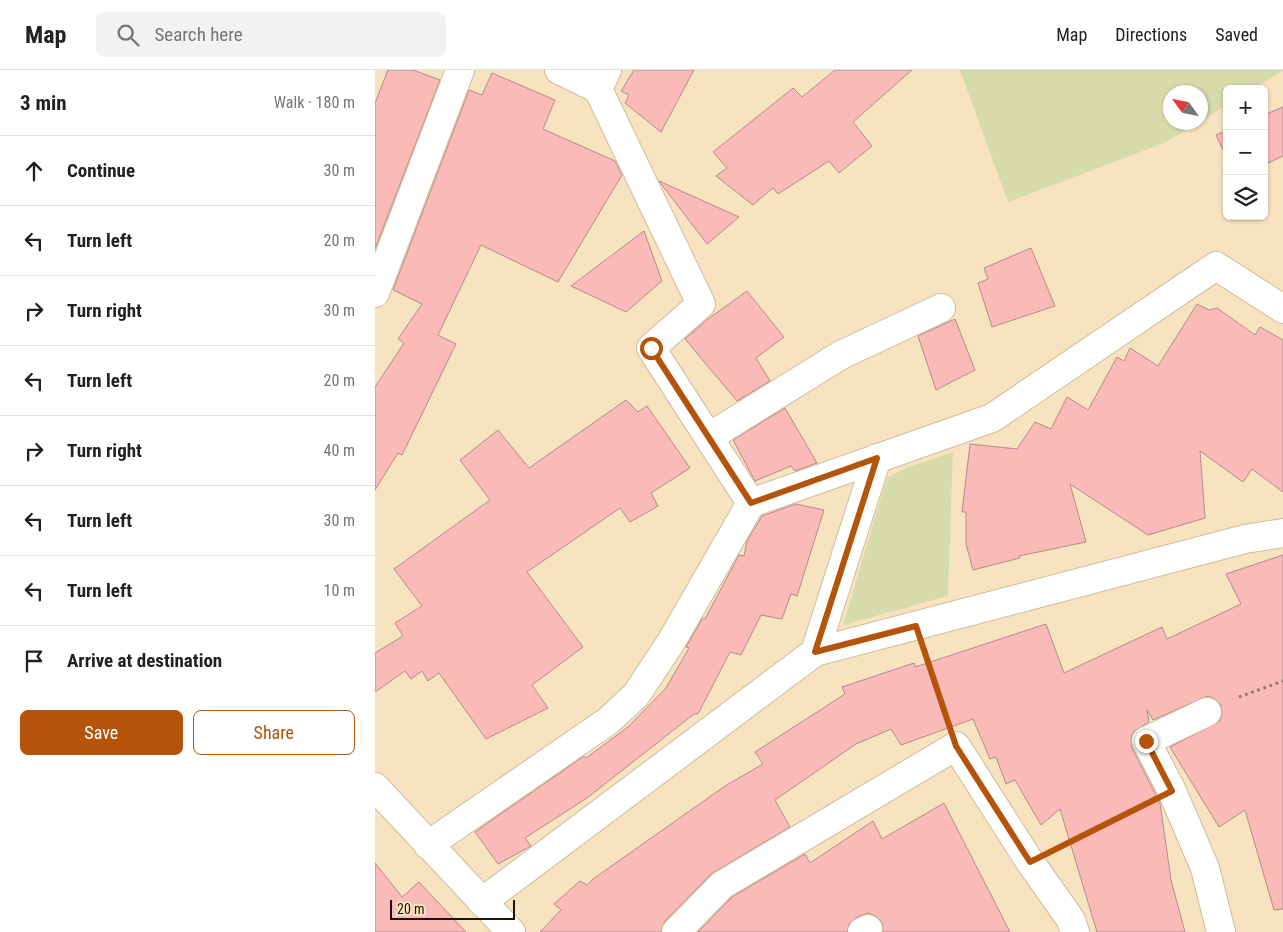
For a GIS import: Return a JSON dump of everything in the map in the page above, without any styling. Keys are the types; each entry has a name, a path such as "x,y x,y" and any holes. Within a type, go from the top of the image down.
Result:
{"street":[{"path":"375,293 460,70"},
{"path":"559,70 603,79 701,304 651,348 751,503"},
{"path":"428,844 608,721 636,695 671,642 751,503 992,418 1216,266 1283,309"},
{"path":"709,437 841,355 941,308"},
{"path":"815,652 877,458"},
{"path":"482,902 815,652 1245,539 1283,532"},
{"path":"1207,712 1146,741 1172,791 1205,868 1221,932"},
{"path":"676,932 722,885 956,746 1030,862 1071,920 1075,932"},
{"path":"375,787 506,930"}],"path":[{"path":"916,626 956,746"},
{"path":"1207,712 1256,689 1283,680"},
{"path":"1030,862 1172,791"}],"green space":[{"path":"960,70 1283,70 1260,85 1223,85 1223,107 1208,117 1208,85 1163,85 1163,130 1186,130 1164,143 1008,202"},
{"path":"953,452 948,596 843,625 887,478 906,468"}],"building":[{"path":"388,70 413,70 440,80 375,249 375,103"},
{"path":"634,70 694,70 661,132 625,103 629,95 621,91"},
{"path":"835,70 912,70 853,122 872,146 839,173 829,161 778,194 773,188 753,205 716,176 727,168 713,152 793,88 802,97"},
{"path":"492,73 555,100 543,129 615,161 622,175 558,282 481,245 438,335 456,344 402,455 398,453 375,490 375,387 404,343 398,339 422,304 393,290 469,90 482,95"},
{"path":"1283,107 1283,156 1268,163 1268,130 1268,113"},
{"path":"1223,132 1223,150 1216,135"},
{"path":"659,181 739,217 707,244"},
{"path":"644,231 662,281 626,312 571,286"},
{"path":"1031,248 1055,306 992,327 978,283 988,279 984,268"},
{"path":"747,291 784,337 756,358 770,381 737,401 685,339 708,319"},
{"path":"1197,304 1209,310 1217,308 1255,335 1260,327 1283,340 1283,492 1252,469 1243,482 1200,451 1205,518 1148,535 1070,484 1086,542 1019,556 1020,558 973,570 966,544 966,512 962,512 970,444 1017,449 1035,422 1051,429 1067,397 1088,410 1117,357 1124,361 1130,348 1158,366"},
{"path":"955,319 975,370 936,390 918,336"},
{"path":"626,400 638,412 647,406 690,468 651,493 658,506 630,522 620,508 527,572 583,647 532,685 548,708 486,739 439,673 428,681 422,671 411,679 405,671 375,692 375,653 403,636 395,623 422,606 394,569 490,500 460,460 498,430 529,468"},
{"path":"785,408 817,463 795,471 791,466 755,481 733,440"},
{"path":"796,504 824,510 797,596 791,594 782,619 761,615 741,655 730,652 698,714 694,714 587,798 525,838 531,846 498,864 475,832 584,756 586,758 628,727 666,688 689,648 686,647 702,619 705,619 739,555 744,556 747,541 762,516"},
{"path":"1283,555 1283,909 1274,910 1245,810 1219,827 1170,747 1220,721 1222,714 1221,705 1215,699 1208,696 1153,720 1147,710 1149,722 1133,732 1131,740 1132,748 1160,803 1171,880 1185,932 1097,932 1060,809 1041,825 1015,780 1006,784 996,757 990,759 973,719 901,745 891,729 856,744 775,800 790,827 711,874 665,921 661,932 540,932 561,910 554,904 580,881 587,885 725,786 763,764 755,752 845,694 842,687 914,663 915,667 1046,624 1064,673 1162,627 1167,639 1241,604 1226,574"},
{"path":"944,803 1010,932 883,932 882,922 876,916 868,913 855,918 849,924 847,932 698,932 732,897 805,854 810,863 873,821 882,839"},
{"path":"375,863 402,897 419,882 466,932 375,932"}],"route":[{"path":"651,348 751,503 877,458 815,652 916,626 956,746 1030,862 1172,791 1146,741"}]}
